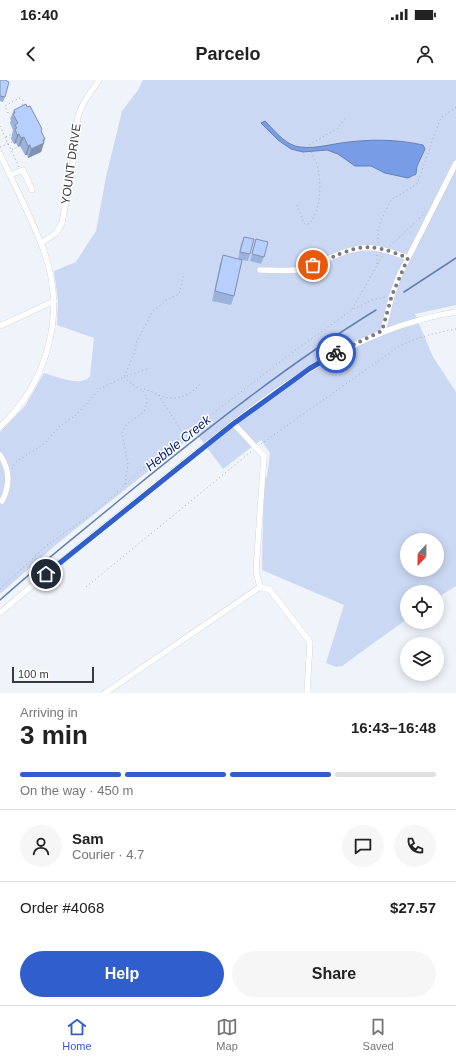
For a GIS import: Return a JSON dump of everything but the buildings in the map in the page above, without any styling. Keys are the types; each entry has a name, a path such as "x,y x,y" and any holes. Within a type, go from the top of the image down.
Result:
{"street":[{"name":"YOUNT DRIVE","path":"41,243 56,233 62,223 74,156 78,116 84,102 99,80"},
{"path":"0,154 41,243 50,270 54,301 51,338 40,372 22,404 0,427"},
{"path":"382,331 392,295 408,258 456,164"},
{"path":"10,175 23,170 32,190"},
{"path":"260,270 286,271 303,269 345,251 360,247 378,247 408,258"},
{"path":"0,326 54,301"},
{"path":"0,613 72,552 233,424 324,359 382,331 416,320 456,312"},
{"path":"233,424 257,447 264,456 256,571 260,587"},
{"path":"0,456 4,462 9,480 8,491 2,501"},
{"path":"105,693 260,587"},
{"path":"260,587 270,590 310,642 308,693"}],"path":[{"path":"5,106 20,98 23,100 23,110"},
{"path":"3,102 8,113"},
{"path":"377,264 378,232 381,220 391,200 416,184 441,118 456,107"},
{"path":"297,205 304,223 310,223 318,208 320,195 317,165 311,151 311,142 337,129 346,117"},
{"path":"0,126 19,167"},
{"path":"5,137 12,134"},
{"path":"0,147 13,141"},
{"path":"11,150 18,147"},
{"path":"124,377 134,354 137,341 153,311 167,300 179,294 184,273"},
{"path":"0,589 46,546 93,513 152,460 297,349 352,310 372,300 392,295"},
{"path":"86,587 257,447 398,347 422,336 456,329"},
{"path":"12,474 12,469 17,461 44,444 60,426 87,405 101,388 124,377 150,368"},
{"path":"124,377 143,389 168,398 178,397 193,392 200,384"},
{"path":"125,485 128,464 122,432 127,424 142,414 145,410 146,394 143,389"},
{"path":"159,395 184,435"}],"shaded area":[{"path":"143,80 456,80 456,305 415,314 433,357 456,392 456,586 444,594 444,585 400,585 400,624 342,666 336,667 326,663 344,605 262,570 264,478 267,477 270,453 261,440 223,469 196,433 58,543 0,594 0,432 25,406 44,373 75,381 81,381 90,376 94,338 57,325 58,301 54,271 76,262 96,231 106,177 122,111 138,90"}],"water":[{"path":"265,121 287,142 295,146 312,147 382,140 423,145 425,149 417,166 416,174 408,178 385,173 371,166 355,166 338,154 327,150 303,152 291,149 278,140 261,123"}],"waterway":[{"name":"Hebble Creek","path":"404,292 456,258"},
{"name":"Hebble Creek","path":"0,600 63,546 249,397 311,352 376,310"}],"way so far":[{"path":"313,265 345,251 360,247 378,247 408,258 392,295 382,331 360,340 336,353"}],"route":[{"path":"46,574 233,424 309,369 336,353"}]}
